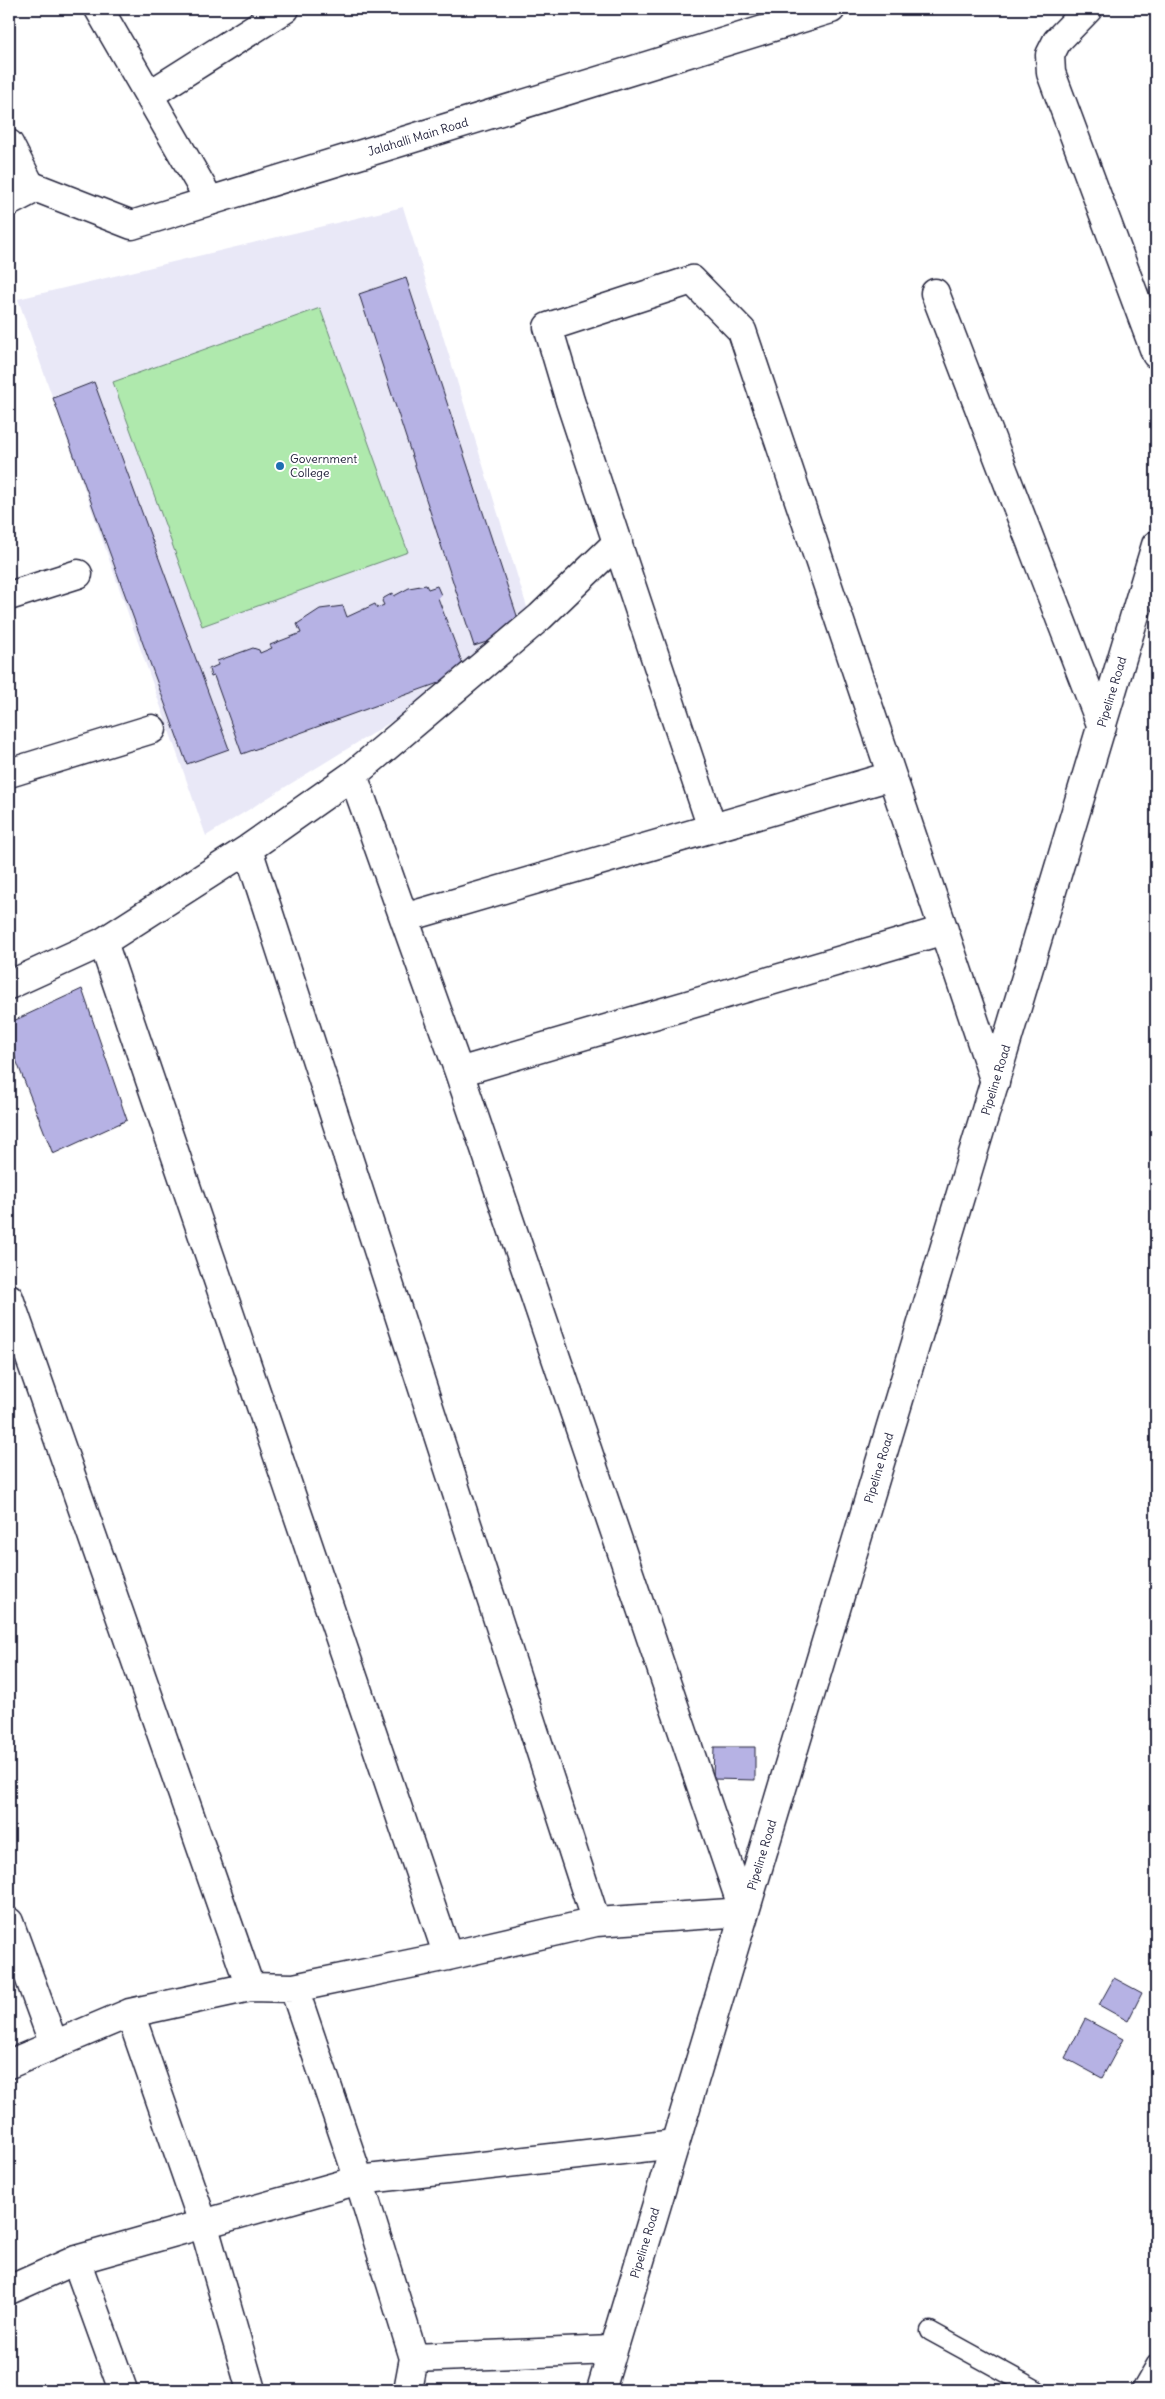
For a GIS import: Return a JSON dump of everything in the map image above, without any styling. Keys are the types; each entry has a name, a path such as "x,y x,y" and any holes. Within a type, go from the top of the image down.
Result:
{"street":[{"path":"99,9 210,201"},
{"path":"149,94 284,9"},
{"name":"Jalahalli Main Road","path":"25,183 132,225 831,9"},
{"path":"1088,9 1057,41 1050,55 1051,73 1156,354"},
{"path":"9,144 25,183 9,202"},
{"path":"712,828 548,327 692,280 742,331 995,1082"},
{"path":"935,294 1102,727"},
{"path":"9,983 103,942 248,849 353,775 540,617 618,542"},
{"name":"Pipeline Road","path":"601,2390 1156,545"},
{"path":"9,596 78,574"},
{"path":"9,774 152,729"},
{"path":"9,2064 130,2013 250,1987 294,1988 448,1956 596,1922 744,1912 459,1072 353,775"},
{"path":"404,918 891,776"},
{"path":"248,849 596,1922"},
{"path":"459,1072 944,930"},
{"path":"103,942 448,1956"},
{"path":"9,1298 250,1987"},
{"path":"9,1922 54,2045"},
{"path":"294,1988 359,2180 414,2358 408,2390"},
{"path":"130,2013 203,2223 251,2390"},
{"path":"9,2290 76,2260 359,2180 674,2144"},
{"path":"76,2260 123,2390"},
{"path":"414,2358 612,2350"}],"lane":[{"path":"930,2331 1036,2390"},
{"path":"1142,2390 1156,2364"}],"shaded area":[{"name":"Government College","path":"403,207 535,633 206,836 18,299"}],"green space":[{"path":"320,308 408,552 202,626 113,382"}],"building":[{"path":"406,278 522,631 474,646 359,294"},
{"path":"94,382 229,749 187,764 53,398"},
{"path":"426,585 428,589 437,586 441,595 438,598 466,673 242,754 214,676 211,677 209,669 218,665 217,661 253,648 259,650 260,653 272,648 270,645 301,633 297,624 320,609 343,606 347,617 375,604 377,608 384,605 382,601 384,598 393,593 394,596 409,588"},
{"path":"82,989 127,1120 53,1154 9,1042 9,1023"},
{"path":"714,1747 755,1747 755,1780 713,1779"},
{"path":"1114,1978 1142,1993 1128,2021 1099,2005"},
{"path":"1085,2019 1123,2039 1102,2078 1065,2058"}],"place":[{"name":"Government College","path":"280,466"}]}
